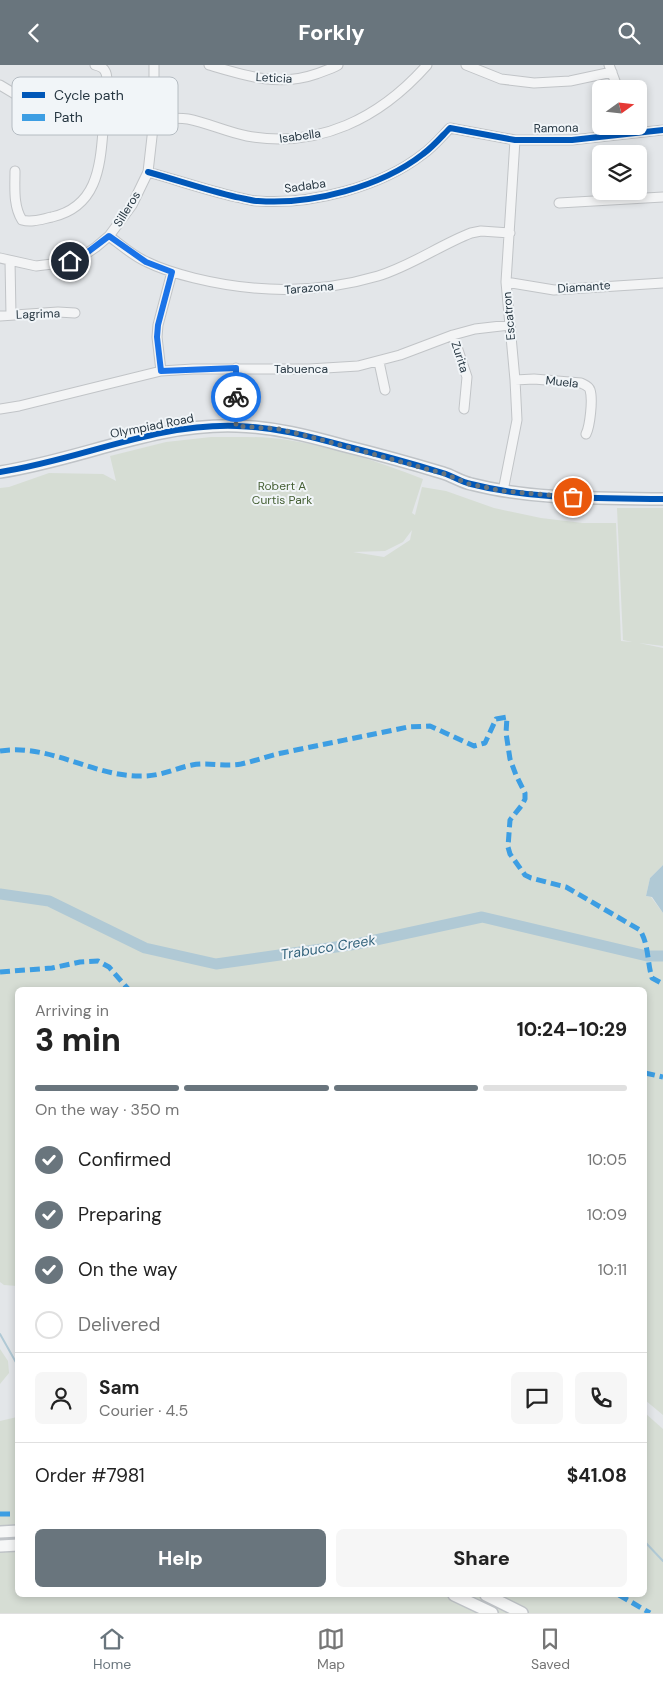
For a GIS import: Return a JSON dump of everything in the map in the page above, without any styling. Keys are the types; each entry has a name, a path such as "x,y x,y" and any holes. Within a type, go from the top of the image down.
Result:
{"main road":[{"name":"Olympiad Road","path":"0,471 39,464 141,437 188,428 236,426 279,429 445,474 469,484 503,491 573,497 663,499"},
{"path":"0,1532 15,1531"},
{"path":"0,1546 15,1545"},
{"path":"458,1597 492,1613"},
{"path":"490,1597 522,1613"}],"street":[{"path":"95,65 101,66 105,70 106,77"},
{"name":"Leticia","path":"209,65 246,77 279,80 301,79 338,65"},
{"name":"Isabella","path":"178,119 187,119 246,136 276,139 318,135 354,123 372,113 414,80 427,65"},
{"path":"466,65 501,79 534,83 570,81 611,69"},
{"path":"0,85 12,92"},
{"name":"Sadaba","path":"148,172 224,194 257,201 290,201 330,195 396,172 424,154 450,128"},
{"name":"Ramona","path":"450,128 515,140 572,140 602,135"},
{"name":"Ramona","path":"648,130 663,130"},
{"path":"15,171 15,197 18,214 22,220 29,222 62,214 77,206 87,195 96,179 101,163 103,135"},
{"name":"Silleros","path":"0,258 36,266 60,263 80,258 109,236 132,205 148,172 152,135"},
{"name":"Escatron","path":"503,491 517,420 506,282 515,140"},
{"path":"559,203 663,197"},
{"name":"Tarazona","path":"109,236 146,262 172,272 211,282 265,290 299,290 334,286 379,276 471,233 481,231 510,233"},
{"path":"10,261 11,315"},
{"path":"161,371 157,337 158,325 172,272"},
{"name":"Diamante","path":"506,282 554,290 663,283"},
{"name":"Lagrima","path":"0,316 58,312 75,313"},
{"name":"Tabuenca","path":"0,409 161,371 236,368 340,368 379,362 474,329 510,325"},
{"name":"Zurita","path":"453,335 467,377 464,409"},
{"path":"379,362 385,390"},
{"path":"236,368 236,426"},
{"name":"Muela","path":"515,380 534,379 587,385 591,395 590,423 586,434"}],"green space":[{"name":"Robert A Curtis Park","path":"211,437 250,437 288,440 357,456 423,479 412,513 415,515 422,487 446,491 494,508 541,518 583,523 616,523 621,641 632,642 623,640 617,508 663,508 663,646 639,643 663,648 663,865 650,878 646,896 651,897 663,913 663,1415 647,1402 647,987 15,987 15,1286 4,1285 0,1282 0,488 9,487 49,473 103,474 116,481 110,456 166,442","holes":["412,530 410,540 384,557 353,552 385,551 403,542"]},
{"path":"0,1349 8,1361 9,1373 0,1384"},
{"path":"647,1415 663,1429 663,1613 0,1613 0,1421 15,1417 15,1597 647,1597"}],"water":[{"path":"663,865 663,913 652,897 646,896 650,878"}],"waterway":[{"name":"Trabuco Creek","path":"0,894 49,901 145,948 216,964 357,944 482,917 647,956 663,956"},
{"path":"0,1334 15,1361"},
{"path":"647,1544 663,1561"}],"marked path":[{"path":"0,751 19,750 37,752 108,772 150,776 192,765 241,764 282,753 408,727 430,726 474,746 485,743 496,719 507,717 506,733 510,759 525,793 522,805 510,820 508,847 510,854 525,875 566,887 640,930 645,942 652,978 663,984"},
{"path":"0,972 52,968 80,962 98,961 109,967 126,987"},
{"path":"647,1073 663,1077"},
{"path":"0,1514 15,1514"},
{"path":"622,1597 650,1613"}],"cycle path":[{"path":"148,172 253,201 300,200 345,191 387,176 406,166 427,151 450,128 515,140 572,140 663,130"},
{"path":"0,472 177,430 237,426 278,430 318,439 447,474 467,483 494,489 542,496 663,499"}],"way so far":[{"path":"236,397 236,426 279,429 366,451 445,474 469,484 503,491 573,497"}],"route":[{"path":"70,261 80,258 109,236 146,262 172,272 158,325 157,337 161,371 236,368 236,397"}]}
